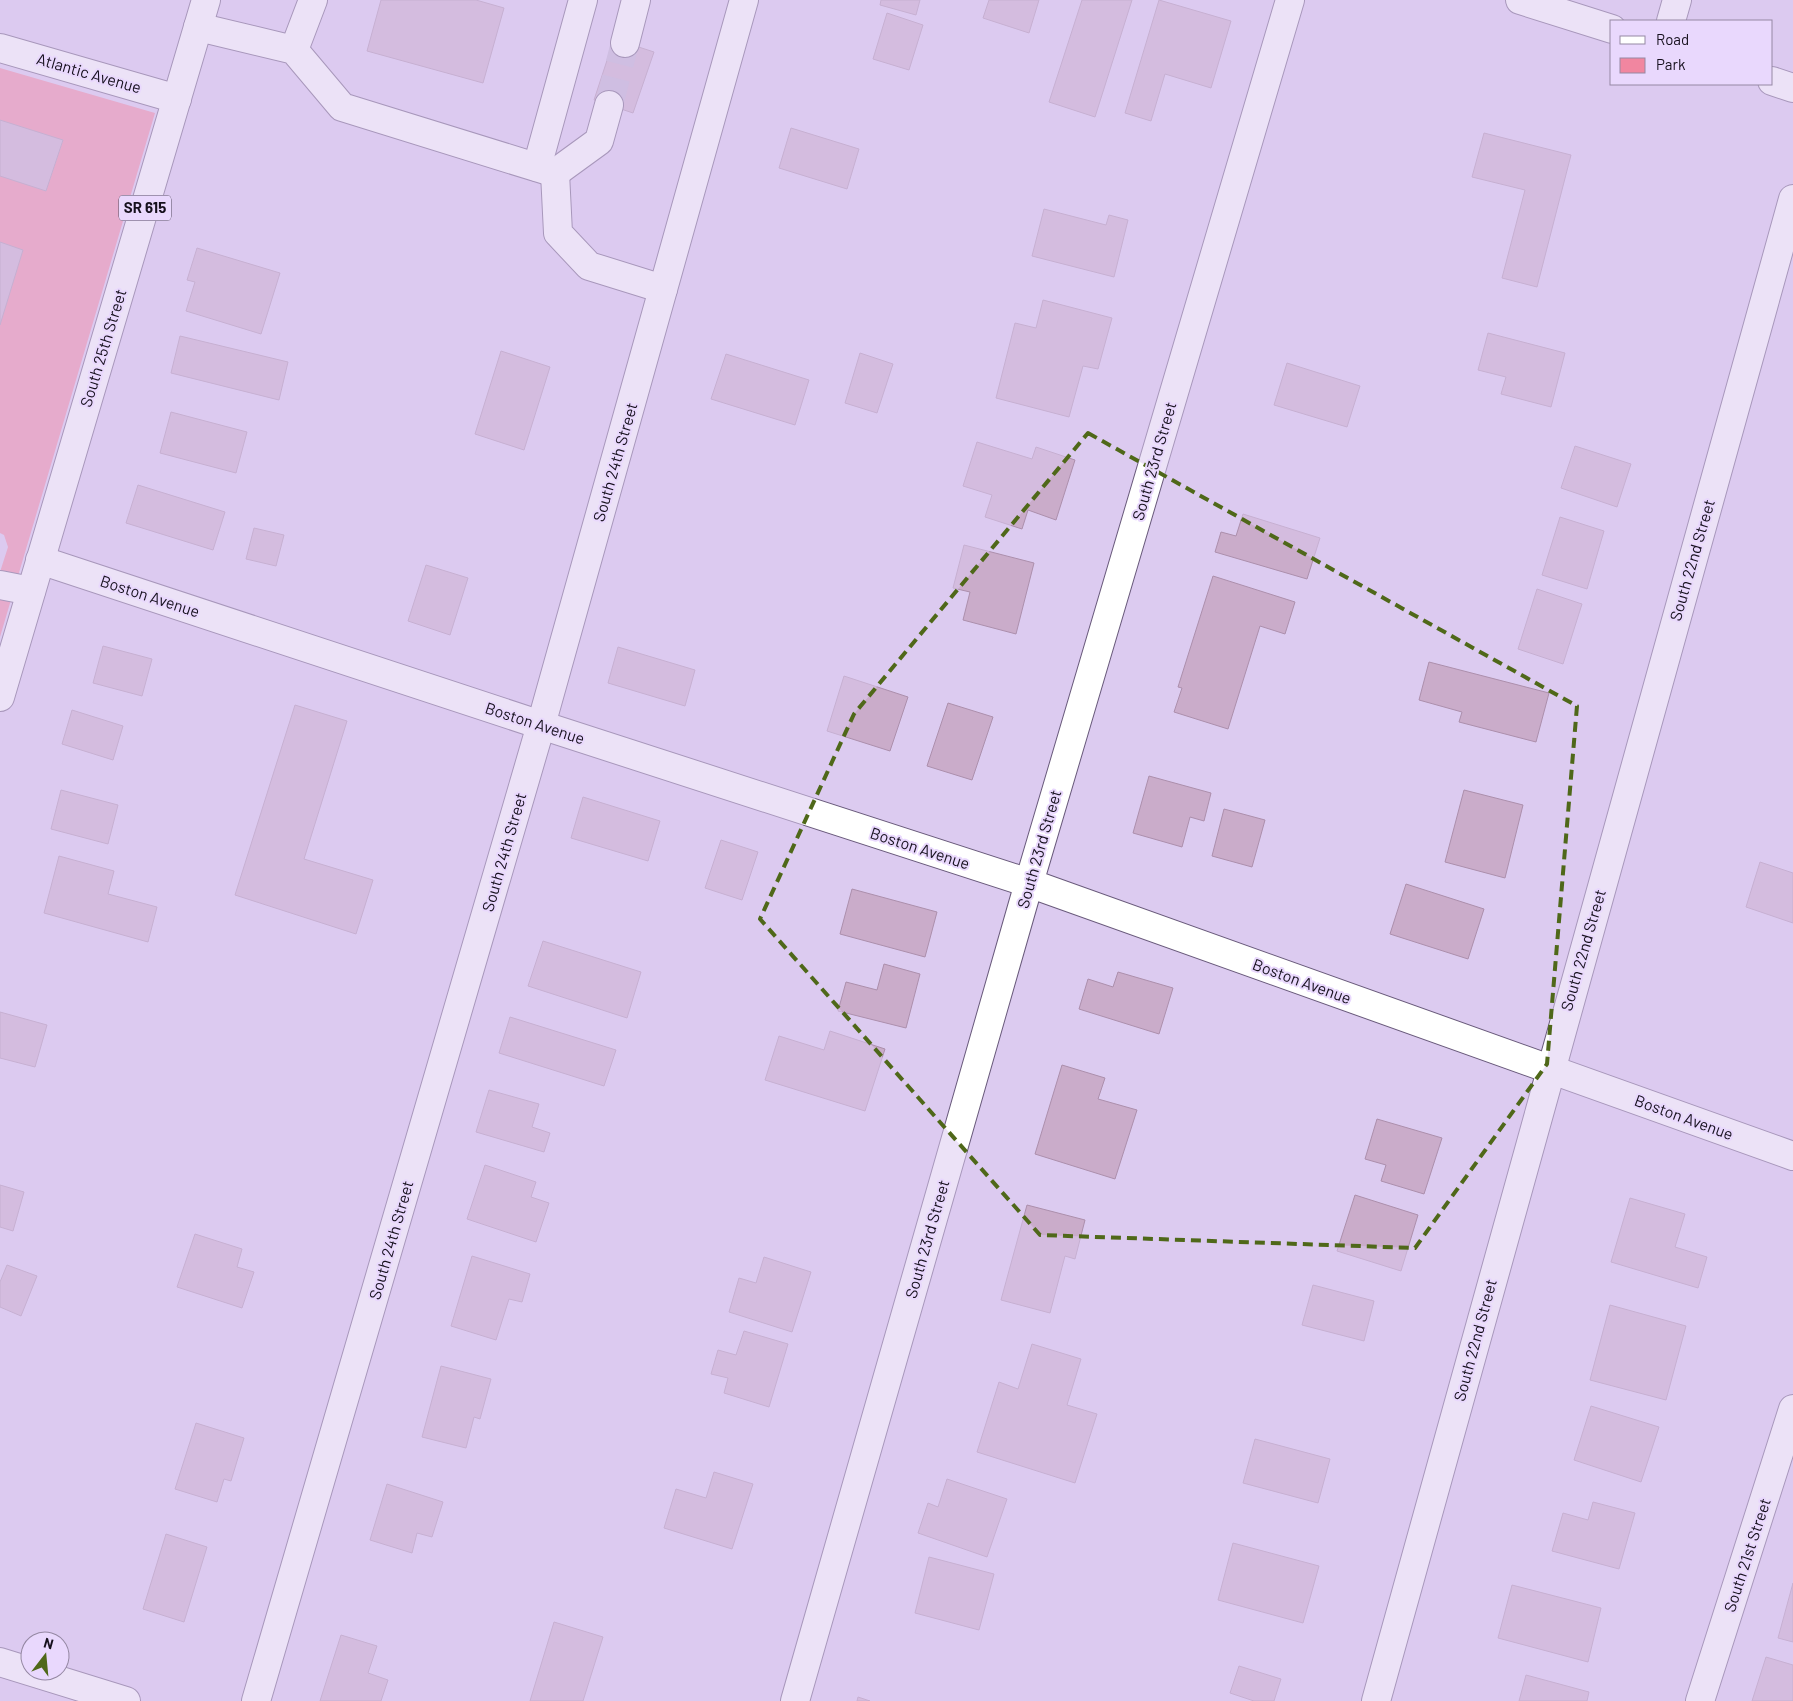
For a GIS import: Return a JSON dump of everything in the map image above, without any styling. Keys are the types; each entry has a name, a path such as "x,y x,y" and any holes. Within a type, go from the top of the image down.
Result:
{"street":[{"name":"South 25th Street","path":"0,697 206,0"},
{"path":"294,50 313,0"},
{"path":"583,0 546,170 558,233 589,266 663,289"},
{"path":"625,43 636,0"},
{"name":"South 24th Street","path":"256,1701 541,725 744,0"},
{"name":"South 23rd Street","path":"795,1701 1029,883 1290,0"},
{"path":"1520,0 1610,28"},
{"path":"1671,20 1678,0"},
{"path":"198,26 294,50 342,107 546,170 599,141 608,105"},
{"name":"Atlantic Avenue","path":"0,48 177,99"},
{"path":"1773,81 1793,88"},
{"name":"South 22nd Street","path":"1376,1701 1793,199"},
{"name":"Boston Avenue","path":"40,560 1029,883 1793,1156"},
{"path":"0,585 31,591"},
{"name":"South 21st Street","path":"1700,1701 1793,1409"},
{"path":"0,1662 126,1701"}],"highlighted area":[{"path":"1088,433 1577,706 1547,1064 1415,1248 1040,1235 760,919 854,714"}],"green space":[{"path":"0,68 155,113 0,637 0,572 8,547 4,535 0,533"}],"building":[{"path":"381,0 476,0 504,8 483,83 367,51"},
{"path":"881,0 920,0 916,15 880,5"},
{"path":"989,0 1039,0 1029,33 983,18"},
{"path":"1082,0 1132,0 1095,117 1049,102"},
{"path":"1159,0 1231,21 1211,88 1165,74 1151,121 1125,113"},
{"path":"887,13 923,25 909,70 873,59"},
{"path":"614,39 654,52 633,113 594,100"},
{"path":"0,120 63,140 46,191 0,176"},
{"path":"791,128 859,149 847,189 779,168"},
{"path":"1484,133 1571,155 1537,287 1502,278 1525,190 1472,177"},
{"path":"1044,209 1106,225 1109,215 1128,220 1114,277 1032,256"},
{"path":"0,242 23,250 0,325"},
{"path":"197,248 280,273 261,334 186,311 195,282 187,280"},
{"path":"1043,300 1112,318 1098,369 1083,366 1069,417 996,398 1015,323 1036,328"},
{"path":"1488,333 1565,353 1551,407 1501,394 1506,377 1478,370"},
{"path":"180,336 288,362 279,400 171,373"},
{"path":"501,351 550,367 524,450 475,434"},
{"path":"860,353 893,364 877,413 845,403"},
{"path":"726,354 809,380 795,425 711,399"},
{"path":"1287,363 1360,386 1347,427 1274,405"},
{"path":"171,412 247,432 236,473 160,453"},
{"path":"977,442 1032,459 1036,447 1075,460 1056,520 1028,510 1022,529 985,517 992,495 963,486"},
{"path":"1575,446 1631,464 1617,507 1561,488"},
{"path":"138,485 225,512 213,550 126,523"},
{"path":"1243,514 1320,538 1307,579 1215,552 1221,532 1236,536"},
{"path":"1560,517 1604,531 1587,589 1542,575"},
{"path":"254,528 284,535 276,566 246,559"},
{"path":"964,545 1034,563 1016,634 963,620 970,592 953,588"},
{"path":"426,565 468,578 450,635 408,621"},
{"path":"1213,576 1295,602 1285,634 1260,626 1228,729 1174,712 1182,688 1178,687"},
{"path":"1537,589 1582,604 1563,664 1518,649"},
{"path":"103,646 152,659 142,696 93,683"},
{"path":"618,647 695,670 685,706 608,683"},
{"path":"1429,662 1549,693 1536,742 1459,722 1462,712 1419,700"},
{"path":"844,676 908,697 890,751 827,731"},
{"path":"948,703 993,717 972,780 927,766"},
{"path":"295,705 347,721 304,859 373,880 356,934 235,895"},
{"path":"72,710 123,726 113,760 62,744"},
{"path":"1149,776 1211,793 1204,821 1190,817 1182,847 1133,833"},
{"path":"61,790 118,805 108,844 51,829"},
{"path":"1464,790 1523,805 1505,878 1445,862"},
{"path":"583,797 660,821 648,861 571,838"},
{"path":"1224,809 1265,820 1252,867 1212,856"},
{"path":"721,840 758,852 742,900 705,888"},
{"path":"59,856 114,871 108,894 157,907 148,942 44,913"},
{"path":"1760,862 1793,873 1793,923 1746,907"},
{"path":"1406,884 1484,909 1468,959 1390,934"},
{"path":"852,889 937,912 925,957 840,934"},
{"path":"543,941 641,972 627,1018 528,986"},
{"path":"884,964 920,974 906,1028 838,1011 846,982 877,990"},
{"path":"1118,972 1173,988 1159,1034 1079,1009 1088,979 1113,987"},
{"path":"0,1012 47,1025 35,1067 0,1058"},
{"path":"510,1017 616,1050 604,1086 499,1053"},
{"path":"830,1031 885,1049 865,1111 765,1080 779,1036 824,1050"},
{"path":"1062,1065 1105,1078 1098,1099 1137,1110 1115,1179 1035,1154"},
{"path":"489,1090 539,1104 532,1127 550,1133 544,1152 476,1132"},
{"path":"1377,1119 1442,1138 1424,1194 1381,1181 1386,1165 1365,1159"},
{"path":"485,1165 536,1182 531,1197 549,1203 536,1242 467,1219"},
{"path":"0,1185 24,1192 13,1231 0,1227"},
{"path":"1355,1195 1418,1215 1401,1271 1337,1251"},
{"path":"1630,1198 1685,1214 1675,1247 1707,1257 1698,1288 1611,1262"},
{"path":"1027,1205 1085,1220 1075,1259 1065,1256 1050,1313 1001,1300"},
{"path":"195,1234 242,1249 237,1267 254,1272 242,1308 177,1287"},
{"path":"472,1256 530,1274 522,1302 509,1299 496,1340 451,1326"},
{"path":"764,1257 811,1272 792,1332 729,1312 739,1278 756,1283"},
{"path":"7,1265 37,1276 21,1316 0,1307 0,1282"},
{"path":"1313,1285 1374,1301 1364,1341 1302,1325"},
{"path":"1610,1305 1686,1326 1666,1400 1590,1380"},
{"path":"744,1331 788,1344 769,1407 724,1393 728,1378 711,1374 718,1350 736,1355"},
{"path":"1032,1344 1081,1359 1067,1405 1097,1414 1075,1483 977,1452 999,1382 1018,1389"},
{"path":"441,1366 491,1379 480,1419 474,1417 466,1448 422,1437"},
{"path":"1591,1406 1659,1427 1641,1482 1574,1460"},
{"path":"196,1423 244,1438 231,1481 224,1479 217,1502 175,1489"},
{"path":"1255,1439 1330,1459 1318,1503 1243,1483"},
{"path":"714,1472 753,1484 732,1549 664,1528 676,1489 706,1498"},
{"path":"947,1479 1007,1499 987,1557 918,1533 928,1503 938,1507"},
{"path":"387,1484 443,1502 432,1537 417,1533 412,1553 370,1540"},
{"path":"1593,1502 1635,1513 1619,1569 1552,1551 1563,1513 1588,1520"},
{"path":"166,1534 207,1547 184,1622 143,1609"},
{"path":"1233,1543 1319,1566 1303,1623 1218,1600"},
{"path":"929,1557 994,1574 979,1630 915,1613"},
{"path":"1793,1583 1793,1642 1778,1638"},
{"path":"1512,1585 1601,1608 1588,1662 1498,1638"},
{"path":"554,1622 603,1637 583,1701 530,1701"},
{"path":"341,1635 377,1646 368,1673 388,1680 381,1701 320,1701"},
{"path":"1766,1657 1793,1665 1793,1701 1752,1701"},
{"path":"1239,1666 1281,1679 1274,1701 1254,1701 1230,1693"},
{"path":"1526,1675 1589,1692 1587,1701 1519,1701"},
{"path":"858,1697 870,1701 857,1701"}],"tunnel":[{"path":"609,105 625,43"}]}
